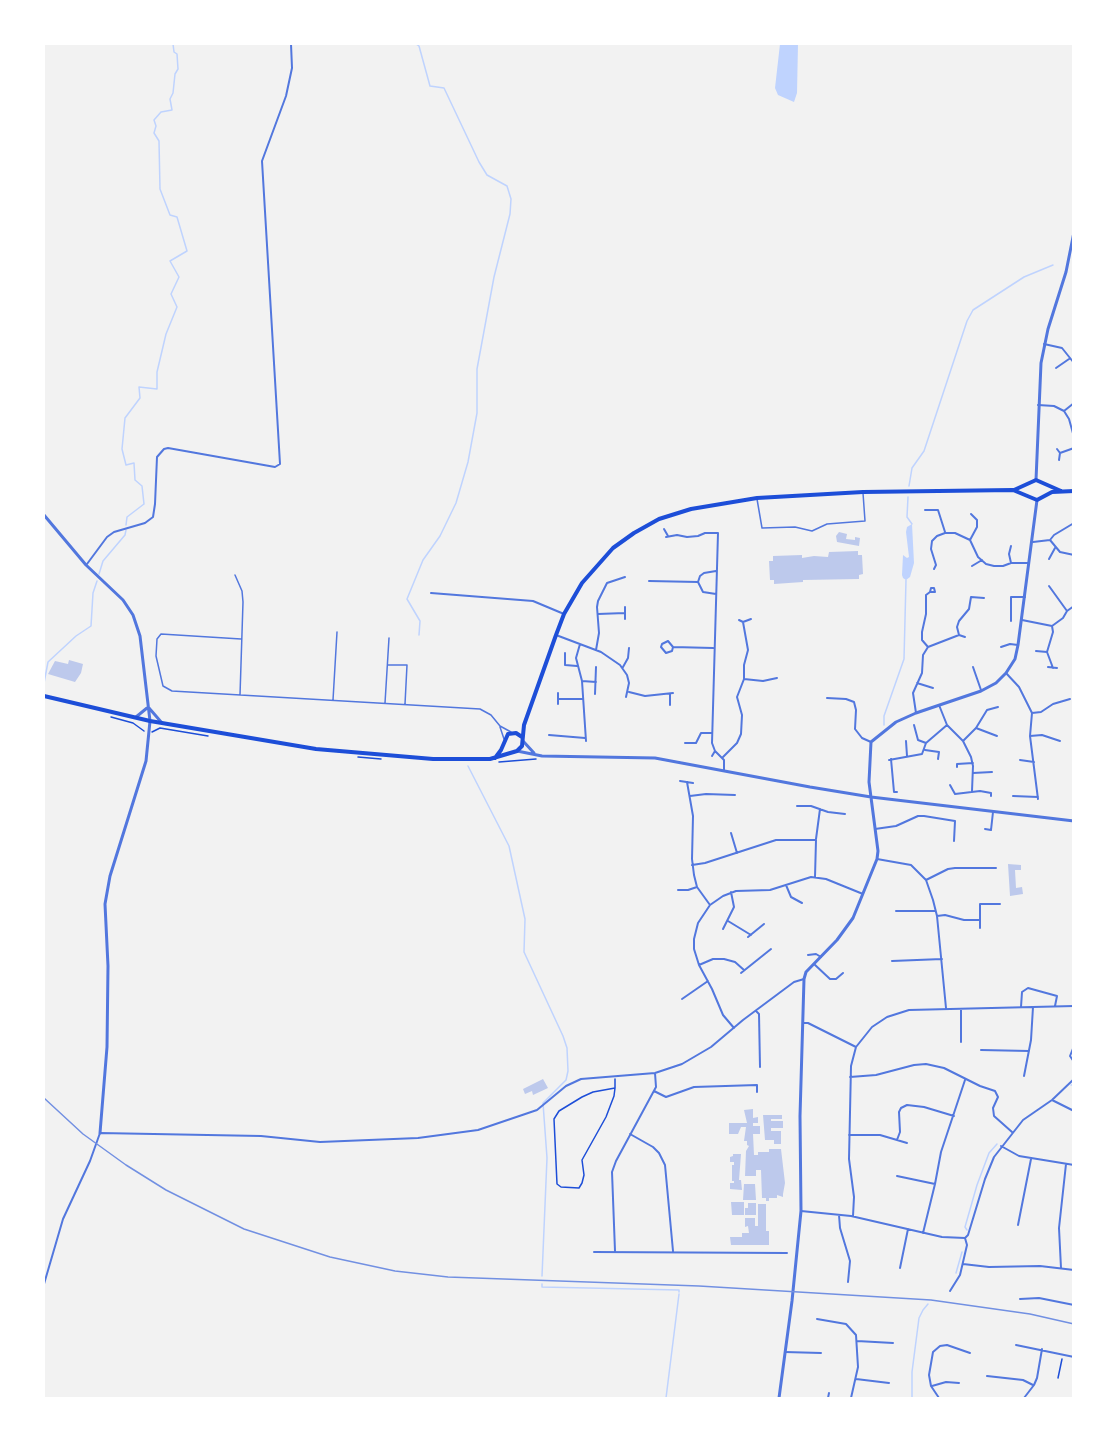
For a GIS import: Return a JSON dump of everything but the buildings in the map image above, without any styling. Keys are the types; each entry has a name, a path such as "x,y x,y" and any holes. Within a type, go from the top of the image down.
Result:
{"main road":[{"path":"44,696 134,718 336,752 433,759 494,760 521,747 524,724 556,635 564,614 582,583 613,548 634,532 659,519 691,509 757,498 863,492 1013,490 1036,480 1061,491"},
{"path":"1043,483 1046,488 1044,495"},
{"path":"1027,484 1028,496"},
{"path":"1013,490 1037,500 1044,495 1074,491"},
{"path":"494,760 507,736 524,724"},
{"path":"513,733 519,734 523,740"},
{"path":"504,740 508,750 515,751"}],"street":[{"path":"86,565 107,537 114,532 145,523 153,517 157,457 164,449 276,467 280,464 262,161 286,96 292,68 291,44"},
{"path":"1036,480 1039,376 1044,344 1066,272 1074,232"},
{"path":"1044,344 1062,348 1074,363"},
{"path":"1056,368 1069,359"},
{"path":"1064,411 1074,403"},
{"path":"1038,405 1056,406 1064,411 1074,437"},
{"path":"1060,453 1074,448"},
{"path":"1057,449 1060,453 1059,460"},
{"path":"871,742 896,722 981,691 996,683 1006,673 1015,659 1018,645 1037,500"},
{"path":"925,510 938,510 945,533"},
{"path":"970,540 977,527 977,520 971,514"},
{"path":"44,515 86,565 123,600 134,615 140,636 150,721 146,761 110,876 105,904 108,966 107,1036 100,1133 63,1219 44,1284"},
{"path":"1033,542 1050,540 1074,523"},
{"path":"664,529 667,536 687,537 718,533 712,743 715,751 723,757 724,770"},
{"path":"934,569 936,565 931,549 932,541 945,533 955,533 970,540 982,560 994,566 1029,563"},
{"path":"1050,540 1060,552 1074,555"},
{"path":"1011,546 1009,554 1011,563"},
{"path":"1049,559 1055,548"},
{"path":"972,566 982,560"},
{"path":"716,571 704,573 698,582 703,592 716,594"},
{"path":"596,650 599,633 598,601 606,585 625,577"},
{"path":"649,581 698,582"},
{"path":"1048,586 1067,611"},
{"path":"928,647 922,640 922,632 926,614 926,595 930,592"},
{"path":"431,593 533,601 564,614"},
{"path":"959,635 957,627 969,609 971,597 984,598"},
{"path":"1011,621 1011,597 1025,597"},
{"path":"1022,620 1052,626 1074,606"},
{"path":"625,608 625,619"},
{"path":"597,614 625,613"},
{"path":"739,620 743,622 751,619"},
{"path":"723,757 740,737 742,715 737,697 744,679 744,665 748,650 743,622"},
{"path":"1052,626 1053,632 1047,652 1053,668"},
{"path":"556,635 610,657 622,668 628,679 626,697"},
{"path":"916,713 913,693 922,673 923,655 928,647 959,635 965,637"},
{"path":"549,735 586,740 582,681 576,655 579,644"},
{"path":"1001,647 1010,644 1018,645"},
{"path":"673,647 713,648"},
{"path":"622,668 628,658 629,648"},
{"path":"1036,651 1047,652"},
{"path":"565,653 565,665 578,666"},
{"path":"595,694 596,667"},
{"path":"1048,667 1058,668"},
{"path":"973,668 981,691"},
{"path":"1006,673 1019,687 1032,713 1030,736 1038,798 1013,796"},
{"path":"744,679 763,681 777,678"},
{"path":"582,681 596,682"},
{"path":"916,683 933,688"},
{"path":"628,692 645,696 672,693 670,705"},
{"path":"558,693 558,704"},
{"path":"827,698 854,702 855,729 862,738 871,742"},
{"path":"558,699 583,699"},
{"path":"1032,713 1041,712 1053,704 1070,699"},
{"path":"939,705 947,725 963,741 973,763 972,790"},
{"path":"134,718 143,713 148,706"},
{"path":"148,706 162,723"},
{"path":"963,741 976,728 987,710 998,707"},
{"path":"914,725 918,740 926,743"},
{"path":"897,792 894,792 890,760 907,756 916,757 925,750 926,743 947,725"},
{"path":"976,728 997,736"},
{"path":"685,743 696,743 700,733 712,733"},
{"path":"1030,736 1042,735 1060,741"},
{"path":"523,740 535,754"},
{"path":"906,741 907,756"},
{"path":"779,1398 795,1279 801,1211 800,1116 804,979 806,972 837,940 853,918 877,859 871,796 871,742"},
{"path":"925,750 939,752 938,759"},
{"path":"515,751 544,756 655,758 810,787 1074,821"},
{"path":"712,756 715,751"},
{"path":"1020,760 1034,762"},
{"path":"957,767 957,764 973,763"},
{"path":"973,773 992,772"},
{"path":"680,781 693,783"},
{"path":"687,782 693,816 692,865 697,887 710,905"},
{"path":"950,785 955,794 972,790 991,793 991,796"},
{"path":"690,796 735,795"},
{"path":"797,806 811,806 845,814"},
{"path":"815,877 820,809"},
{"path":"985,829 991,830 993,812"},
{"path":"944,819 945,814"},
{"path":"875,829 896,826 920,815 956,822 954,841"},
{"path":"731,833 737,853"},
{"path":"692,865 780,840 816,840"},
{"path":"877,859 911,865 926,880 937,916 946,1008"},
{"path":"926,880 948,869 996,868"},
{"path":"734,1028 723,1015 694,949 695,933 710,905 732,892 770,890 815,877 863,894"},
{"path":"786,885 791,897 802,903"},
{"path":"678,890 697,887"},
{"path":"723,929 734,907 732,892"},
{"path":"980,928 980,904 1000,904"},
{"path":"896,910 936,910"},
{"path":"937,916 980,920"},
{"path":"728,921 749,936 764,924"},
{"path":"741,973 771,949"},
{"path":"808,955 816,954 822,957"},
{"path":"699,964 724,958 738,964 744,970"},
{"path":"892,961 942,959"},
{"path":"814,964 830,979 836,979 843,973"},
{"path":"100,1133 261,1136 320,1142 448,1135 478,1130 534,1111 544,1106 566,1086 581,1079 655,1073 680,1065 703,1053 798,979 804,979"},
{"path":"682,999 708,981"},
{"path":"1021,1008 1024,989 1036,989 1057,996 1055,1006"},
{"path":"853,1216 854,1197 849,1159 850,1077 856,1047 868,1030 887,1017 904,1011 1074,1006"},
{"path":"1024,1076 1034,1007"},
{"path":"961,1009 961,1042"},
{"path":"756,1011 759,1014 760,1067"},
{"path":"803,1023 808,1023 856,1047"},
{"path":"1074,1046 1070,1056 1074,1062"},
{"path":"981,1050 1029,1051"},
{"path":"850,1077 876,1075 908,1065 926,1064 949,1070 966,1080 995,1091 998,1097 993,1108 994,1116 1012,1132"},
{"path":"615,1252 611,1176 616,1161 654,1090 655,1073"},
{"path":"965,1238 968,1235 989,1167 1001,1146 1035,1110 1052,1100 1074,1079"},
{"path":"922,1233 941,1152 966,1080"},
{"path":"654,1090 666,1096 694,1087 757,1085 757,1092"},
{"path":"1052,1100 1074,1111"},
{"path":"897,1140 900,1132 899,1112 905,1105 924,1107 954,1116"},
{"path":"630,1134 653,1147 662,1157 665,1165 673,1252"},
{"path":"849,1135 880,1135 907,1143"},
{"path":"1001,1146 1009,1152 1031,1159 1074,1165"},
{"path":"1018,1224 1031,1159"},
{"path":"1061,1268 1059,1228 1066,1164"},
{"path":"897,1176 935,1184"},
{"path":"801,1211 853,1216 942,1237 965,1238"},
{"path":"839,1215 840,1228 850,1261 848,1282"},
{"path":"900,1268 908,1229"},
{"path":"950,1291 960,1275 967,1245 965,1238"},
{"path":"594,1252 788,1253"},
{"path":"962,1263 989,1267 1040,1266 1074,1270"},
{"path":"1020,1299 1039,1298 1074,1305"},
{"path":"817,1319 849,1325 855,1332 859,1360 851,1398"},
{"path":"858,1341 893,1343"},
{"path":"939,1398 931,1386 929,1375 932,1356 936,1348 947,1345 970,1353"},
{"path":"1016,1345 1074,1357"},
{"path":"1024,1398 1034,1385 1042,1349"},
{"path":"785,1352 821,1353"},
{"path":"987,1376 1023,1380 1034,1385"},
{"path":"856,1379 889,1383"},
{"path":"931,1386 946,1382 959,1383"},
{"path":"828,1398 829,1393"}],"lane":[{"path":"757,498 762,528 795,527 812,531 827,524 865,521 863,492"},
{"path":"235,575 243,596 238,690 240,695"},
{"path":"333,701 337,632"},
{"path":"241,639 161,634 158,636 156,656 163,686 172,691 480,709 500,726 513,733"},
{"path":"385,703 389,638"},
{"path":"387,664 407,666 405,704"},
{"path":"500,726 504,740"}],"path":[{"path":"525,752 525,760"},
{"path":"494,760 537,759"},
{"path":"615,1075 615,1088 614,1096 606,1117 582,1160 584,1175 582,1183 579,1188 561,1187 557,1184 554,1119 559,1111 582,1097 593,1092 615,1088"},
{"path":"1058,1378 1063,1355"}],"water":[{"path":"780,44 798,44 797,93 794,102 778,95 775,88"},
{"path":"912,524 914,563 910,577 906,580 902,575 903,555 909,557 906,532 907,527"}],"waterway":[{"path":"126,525 127,517 144,504 142,486 135,480 134,463 126,465 122,449 125,418 140,398 139,387 157,389 157,372 166,334 177,307 171,294 179,277 170,261 187,251 177,217 170,215 160,189 159,141 154,133 156,126 154,120 161,112 172,110 170,99 178,69 177,54 174,52 173,44"},
{"path":"416,44 419,46 430,86 444,88 479,162 487,175 507,186 511,199 510,214 494,277 477,369 477,413 468,462 456,503 440,536 423,560 407,599 420,621 419,635"},
{"path":"909,486 912,468 924,451 967,321 973,310 1024,277 1053,265"},
{"path":"908,497 907,517 912,524"},
{"path":"99,574 103,561 125,535 126,530"},
{"path":"884,725 884,716 904,659 906,580"},
{"path":"44,683 48,662 76,636 91,626 93,593 97,581"},
{"path":"468,766 509,846 525,919 524,952 567,1048 566,1080 543,1103 547,1158 542,1276"},
{"path":"967,1230 965,1227 977,1185 989,1153 997,1144"},
{"path":"956,1273 962,1252"},
{"path":"542,1284 542,1287 679,1290 679,1292"},
{"path":"666,1398 679,1294"},
{"path":"912,1398 912,1372 919,1318 928,1304"}],"railway":[{"path":"44,1098 83,1134 166,1190 244,1229 330,1257 395,1271 448,1277 699,1286 931,1300 1030,1314 1074,1324"}]}
